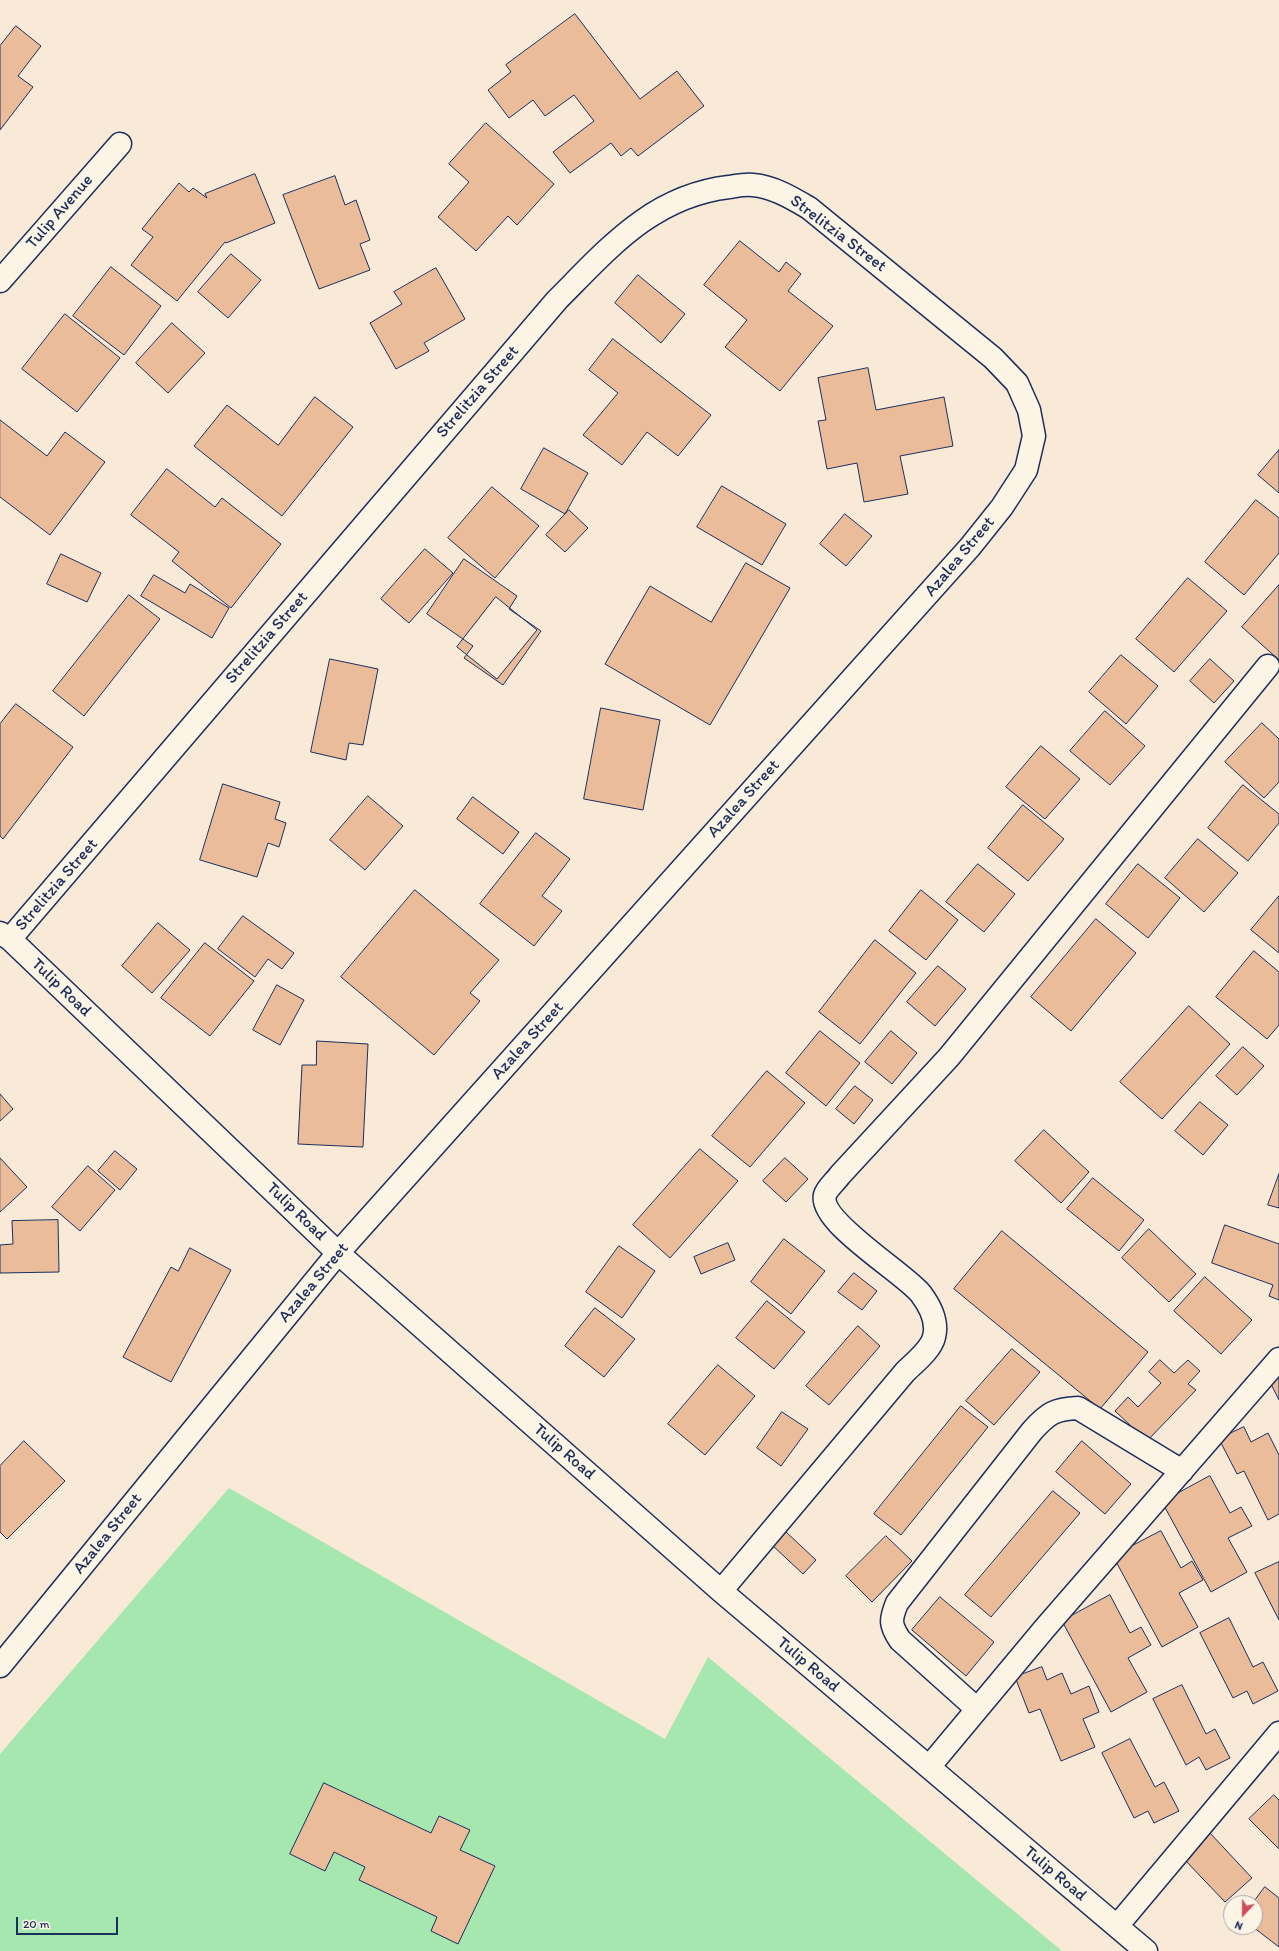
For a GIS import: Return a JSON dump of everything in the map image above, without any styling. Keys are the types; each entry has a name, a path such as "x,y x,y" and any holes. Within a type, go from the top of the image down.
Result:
{"street":[{"name":"Tulip Avenue","path":"0,281 120,144"},
{"name":"Strelitzia Street","path":"5,936 557,300 638,222 666,206 707,190 715,189 752,185 784,193 809,208 993,358 1017,383 1029,410"},
{"name":"Azalea Street","path":"0,1666 338,1252 970,547 1002,507 1026,470 1034,436 1029,410"},
{"path":"721,1591 919,1357 934,1337 934,1316 921,1294 875,1257 835,1220 826,1201 826,1193 840,1175 948,1057 1268,666"},
{"name":"Tulip Road","path":"5,936 338,1252 721,1591 1146,1951"},
{"path":"929,1767 1182,1470 1279,1359"},
{"path":"977,1709 900,1640 892,1629 892,1616 897,1603 1039,1422 1043,1418 1060,1409 1078,1408 1182,1470"},
{"path":"1117,1926 1279,1733"}],"green space":[{"path":"229,1488 665,1739 708,1657 1062,1951 0,1951 0,1754"}],"building":[{"path":"575,14 640,99 677,71 704,106 638,156 631,148 621,156 611,143 570,173 553,152 594,121 574,95 545,116 533,100 509,118 488,90 511,72 506,65"},
{"path":"16,26 41,46 18,76 33,87 0,130 0,46"},
{"path":"486,123 554,184 517,225 508,216 476,251 438,217 469,182 449,164"},
{"path":"255,174 275,223 226,243 225,242 177,301 131,265 153,237 142,229 179,183 189,192 193,188 207,198 205,194"},
{"path":"335,176 345,205 356,200 370,240 360,244 370,270 319,289 283,195"},
{"path":"740,241 779,272 786,262 801,274 788,291 833,326 780,391 725,347 747,320 704,285"},
{"path":"231,254 261,280 228,318 198,292"},
{"path":"111,267 161,306 124,355 73,316"},
{"path":"436,268 465,319 424,343 429,351 396,369 370,323 402,304 394,292"},
{"path":"638,275 685,314 661,343 615,303"},
{"path":"65,314 120,358 77,412 22,369"},
{"path":"172,323 205,353 168,393 136,363"},
{"path":"613,339 711,415 678,456 647,432 622,465 583,435 618,393 589,370"},
{"path":"868,368 876,410 944,397 953,446 900,456 908,494 864,502 857,463 827,469 818,421 826,420 818,378"},
{"path":"315,397 353,427 282,516 194,446 227,405 278,445"},
{"path":"0,420 47,456 65,432 105,462 50,535 0,497"},
{"path":"544,448 588,473 565,514 521,489"},
{"path":"1279,450 1279,493 1258,475"},
{"path":"167,469 215,507 222,498 281,544 231,608 172,561 179,552 131,515"},
{"path":"722,486 786,524 762,565 697,527"},
{"path":"492,487 539,526 495,578 448,538"},
{"path":"1256,500 1279,518 1279,553 1244,595 1205,562"},
{"path":"569,510 588,528 565,552 546,535"},
{"path":"845,514 872,536 846,566 820,544"},
{"path":"425,549 453,573 409,623 381,599"},
{"path":"61,554 101,573 87,602 47,584"},
{"path":"464,559 517,596 509,609 541,631 503,685 464,658 473,646 427,614"},
{"path":"746,563 790,588 710,725 605,664 650,586 711,622"},
{"path":"154,575 185,593 190,584 229,608 212,638 141,596"},
{"path":"1188,578 1227,611 1174,672 1136,639"},
{"path":"1279,585 1279,660 1242,627"},
{"path":"129,595 160,619 84,716 53,691"},
{"path":"496,597 537,630 497,679 457,647"},
{"path":"1121,655 1158,686 1126,724 1089,692"},
{"path":"330,659 378,669 363,745 349,743 346,760 311,752"},
{"path":"1210,659 1234,681 1214,703 1190,681"},
{"path":"16,704 73,747 3,839 0,836 0,724"},
{"path":"601,708 660,720 643,810 584,799"},
{"path":"1105,711 1145,746 1110,785 1070,751"},
{"path":"1262,723 1279,739 1279,782 1264,798 1225,762"},
{"path":"1041,746 1080,779 1045,819 1006,787"},
{"path":"223,784 280,802 275,819 286,823 279,847 268,843 257,877 200,860"},
{"path":"1243,785 1279,814 1279,823 1248,861 1208,828"},
{"path":"368,796 403,826 365,870 330,840"},
{"path":"473,797 519,832 503,854 457,819"},
{"path":"1023,805 1064,839 1028,881 988,848"},
{"path":"536,833 570,859 542,896 562,911 534,946 480,904"},
{"path":"1198,839 1238,873 1204,912 1165,878"},
{"path":"978,864 1015,894 984,932 946,902"},
{"path":"1138,864 1180,898 1148,938 1106,904"},
{"path":"415,890 499,960 470,993 480,1001 434,1055 341,977"},
{"path":"921,890 958,920 926,960 889,931"},
{"path":"1279,896 1279,953 1251,930"},
{"path":"243,916 294,953 282,969 268,959 255,977 218,949"},
{"path":"1096,919 1136,953 1071,1031 1031,997"},
{"path":"158,923 190,950 152,993 122,966"},
{"path":"875,940 916,973 860,1044 819,1012"},
{"path":"205,943 254,981 210,1036 161,998"},
{"path":"1254,951 1279,972 1279,1025 1267,1039 1216,997"},
{"path":"938,966 966,989 935,1026 907,1002"},
{"path":"277,985 304,1000 280,1045 253,1030"},
{"path":"1189,1006 1230,1044 1162,1119 1120,1082"},
{"path":"820,1031 860,1063 826,1106 786,1073"},
{"path":"891,1031 917,1053 892,1084 865,1062"},
{"path":"317,1041 368,1044 363,1147 298,1144 302,1065 316,1065"},
{"path":"1243,1047 1264,1066 1237,1095 1216,1076"},
{"path":"767,1071 805,1103 750,1167 712,1136"},
{"path":"855,1086 873,1100 854,1124 836,1109"},
{"path":"0,1094 13,1109 0,1121"},
{"path":"1200,1102 1228,1125 1203,1155 1175,1131"},
{"path":"1044,1130 1089,1172 1061,1203 1015,1161"},
{"path":"700,1149 738,1181 670,1258 633,1225"},
{"path":"115,1151 137,1169 120,1190 98,1171"},
{"path":"0,1158 27,1187 0,1212"},
{"path":"785,1158 808,1179 786,1202 763,1181"},
{"path":"88,1166 115,1190 80,1231 52,1207"},
{"path":"1279,1174 1279,1208 1268,1205"},
{"path":"1093,1178 1144,1220 1119,1251 1067,1209"},
{"path":"58,1220 59,1272 0,1273 0,1245 13,1244 12,1221"},
{"path":"1225,1225 1279,1244 1279,1300 1269,1296 1273,1285 1212,1263"},
{"path":"1149,1229 1196,1274 1169,1302 1122,1258"},
{"path":"1002,1231 1148,1352 1100,1409 954,1289"},
{"path":"784,1239 825,1271 791,1314 751,1282"},
{"path":"728,1243 735,1260 701,1274 694,1257"},
{"path":"619,1246 655,1271 622,1318 586,1292"},
{"path":"190,1248 231,1270 171,1382 123,1357 171,1267 178,1271"},
{"path":"854,1273 877,1291 862,1310 838,1292"},
{"path":"1205,1277 1252,1320 1221,1354 1174,1311"},
{"path":"767,1301 805,1332 774,1369 736,1338"},
{"path":"595,1308 635,1339 604,1377 565,1346"},
{"path":"858,1326 880,1346 829,1405 806,1386"},
{"path":"1012,1349 1040,1372 994,1425 966,1401"},
{"path":"1160,1360 1174,1373 1188,1360 1200,1371 1188,1384 1196,1390 1147,1441 1115,1411 1128,1397 1138,1407 1161,1383 1149,1372"},
{"path":"718,1365 755,1396 705,1455 668,1424"},
{"path":"1279,1376 1279,1400 1269,1380"},
{"path":"961,1406 988,1427 901,1535 874,1514"},
{"path":"782,1412 808,1429 781,1466 757,1448"},
{"path":"1244,1427 1251,1442 1268,1433 1279,1455 1279,1514 1268,1520 1244,1471 1237,1474 1219,1439"},
{"path":"24,1441 65,1481 7,1539 0,1532 0,1466"},
{"path":"1082,1441 1131,1484 1105,1514 1056,1472"},
{"path":"1210,1476 1230,1513 1241,1507 1252,1526 1228,1538 1247,1572 1211,1592 1162,1502"},
{"path":"1053,1491 1080,1513 991,1617 965,1595"},
{"path":"785,1531 816,1560 803,1574 772,1545"},
{"path":"1161,1531 1181,1568 1192,1561 1203,1580 1179,1593 1198,1627 1162,1647 1113,1556"},
{"path":"886,1536 912,1561 872,1602 846,1576"},
{"path":"1279,1562 1279,1620 1255,1573"},
{"path":"1110,1595 1130,1633 1141,1627 1151,1645 1128,1658 1147,1692 1111,1712 1062,1621"},
{"path":"940,1597 994,1642 966,1676 912,1630"},
{"path":"1229,1618 1253,1667 1263,1662 1278,1691 1253,1704 1247,1691 1233,1698 1200,1633"},
{"path":"1042,1667 1047,1680 1062,1673 1071,1694 1089,1686 1099,1712 1083,1719 1095,1747 1061,1761 1040,1709 1029,1713 1015,1677"},
{"path":"1182,1685 1206,1734 1215,1729 1230,1758 1206,1770 1199,1757 1186,1765 1153,1699"},
{"path":"1130,1739 1155,1787 1164,1782 1179,1811 1154,1823 1148,1811 1134,1818 1102,1753"},
{"path":"324,1783 431,1833 439,1816 470,1830 460,1850 495,1866 458,1944 431,1931 437,1917 359,1880 365,1867 334,1852 325,1871 290,1854"},
{"path":"1274,1795 1279,1800 1279,1849 1249,1819"},
{"path":"1210,1833 1252,1878 1233,1895 1223,1895 1223,1900 1183,1858"},
{"path":"1265,1887 1279,1898 1279,1947 1263,1935 1263,1895 1259,1895"}]}
